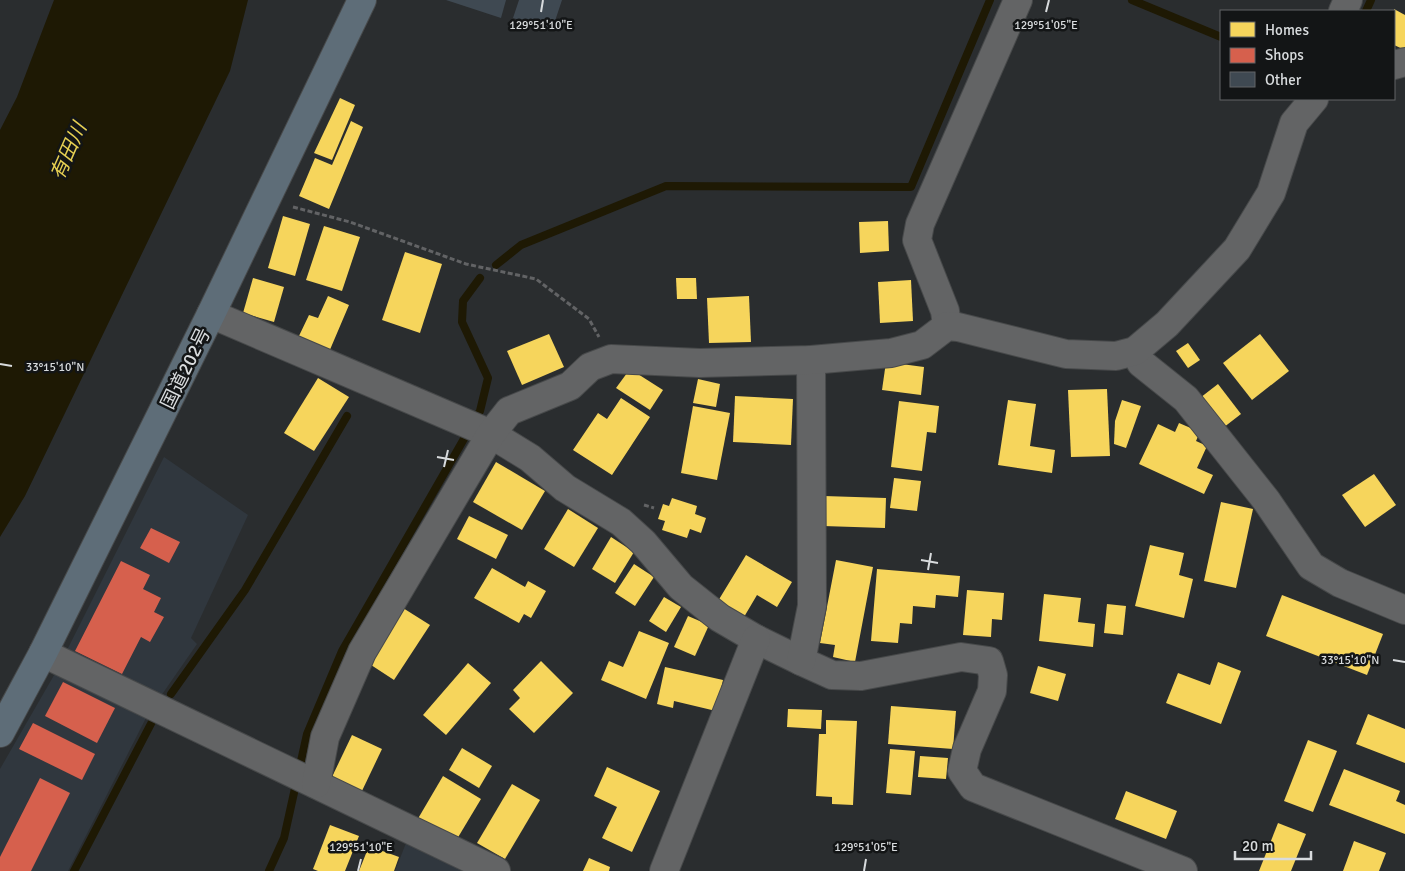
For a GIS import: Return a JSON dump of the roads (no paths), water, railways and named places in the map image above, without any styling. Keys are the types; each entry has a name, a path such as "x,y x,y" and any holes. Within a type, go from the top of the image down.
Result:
{"highway":[{"name":"国道202号","path":"0,733 43,653 212,314 362,0"}],"street":[{"path":"947,326 945,311 916,240 920,224 1018,0"},
{"path":"316,784 325,738 362,652 478,428 509,411 570,386 590,367 611,360 700,363 812,360 891,353 922,345 947,326 958,327 1066,354 1116,356 1135,351 1167,324 1238,249 1271,193 1299,111 1313,100"},
{"path":"212,314 478,428 530,458 565,488 621,522 643,542 681,588 720,618 756,639 832,675 861,676 961,657 989,661 993,675 992,691 968,749 962,771 973,787 1183,871"},
{"path":"1135,351 1142,364 1186,399 1266,500 1311,566 1340,583 1405,610"},
{"path":"801,661 812,606 812,360"},
{"path":"664,871 756,639"},
{"path":"43,653 496,871"}],"water":[{"name":"有田川","path":"54,0 248,0 230,71 25,496 0,537 0,130 17,97"}],"waterway":[{"path":"496,265 521,245 666,186 911,187 990,0"},
{"path":"1132,0 1220,37"},
{"path":"1366,10 1371,0"},
{"path":"269,871 284,838 307,734 342,651 480,411 488,378 462,322 463,301 480,278"},
{"path":"171,694 245,590 347,416"},
{"path":"74,871 154,718"}]}
